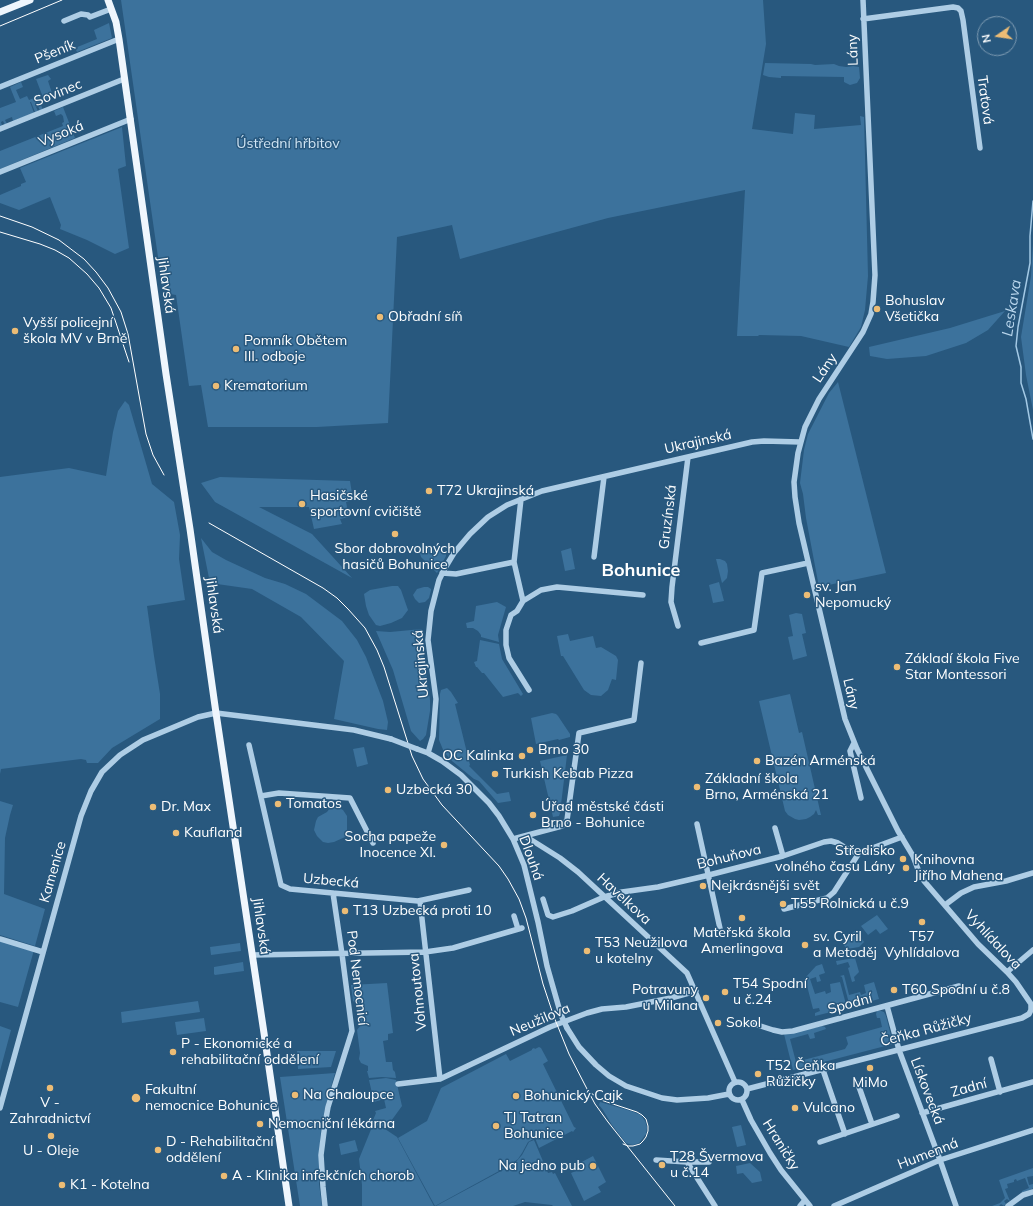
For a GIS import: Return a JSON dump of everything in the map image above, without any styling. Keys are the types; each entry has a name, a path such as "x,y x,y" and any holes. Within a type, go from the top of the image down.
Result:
{"main road":[{"path":"0,12 30,0"},
{"name":"Jihlavská","path":"108,0 116,22 119,39 154,295 190,529 289,1206"}],"street":[{"name":"Lány","path":"863,0 875,284 872,307 866,325 856,343 808,418 800,442 794,482 799,523 845,719 854,743 913,856 919,872 924,881 945,905"},
{"name":"Traťová","path":"863,19 953,7 958,8 961,11 980,148"},
{"path":"64,21 81,14 88,15 90,17 111,9"},
{"name":"Pšeník","path":"0,88 119,39"},
{"name":"Sovinec","path":"0,129 124,79"},
{"name":"Vysoká","path":"0,172 131,119"},
{"name":"Ukrajinská","path":"428,753 434,736 436,699 428,640 430,618 439,580 454,553 470,534 488,517 507,505 542,491 752,442 800,442"},
{"name":"Gruzínská","path":"678,626 671,602 688,457"},
{"path":"594,557 604,477"},
{"path":"521,499 514,562 523,601"},
{"path":"442,573 456,574 514,562"},
{"path":"701,643 754,630 762,573 808,563"},
{"path":"529,690 509,658 506,645 506,630 511,615 517,611 523,601 541,590 557,587 643,595"},
{"path":"513,839 562,826 567,820 579,733 634,720 641,663"},
{"name":"Dlouhá","path":"216,713 354,730 391,739 428,753 461,775 481,794 500,818 513,839 524,866 547,966 561,1014 567,1028 579,1047 609,1076 626,1086 662,1098 677,1100 708,1098 729,1094"},
{"name":"Kamenice","path":"0,1108 81,816 91,791 102,772 120,755 143,740 198,718 216,713"},
{"name":"Lány","path":"854,743 850,751 862,798"},
{"name":"Uzbecká","path":"249,745 281,885 290,889 420,901 469,890"},
{"path":"261,796 279,793 350,798 372,843"},
{"path":"697,824 721,933"},
{"path":"775,828 783,856"},
{"name":"Havelkova","path":"525,836 560,858 578,872 687,973 696,991"},
{"path":"784,909 827,898 834,892 859,853 902,837"},
{"name":"Bohuňova","path":"543,899 548,915 551,917 572,911 604,897 622,892 658,887 708,875 783,856 824,842 831,841 838,843 851,851 859,853"},
{"path":"945,905 961,893 974,887 1006,881 1033,873"},
{"name":"Pod Nemocnicí","path":"325,1206 322,1173 323,1138 328,1107 352,1031 333,893"},
{"name":"Vohnoutova","path":"420,901 440,1079"},
{"name":"Vyhlídalova","path":"945,905 978,944 1016,982 1029,1001 1032,1011"},
{"path":"252,955 425,952 453,948 520,928 514,916"},
{"path":"0,939 43,952"},
{"path":"1007,972 1033,950"},
{"name":"Spodní","path":"748,1022 782,1032 793,1031 959,986"},
{"path":"696,991 735,1082"},
{"name":"Neužilova","path":"398,1084 440,1079 572,1018 602,1009 626,1007 671,998 696,991"},
{"name":"Lískovecká","path":"887,1006 899,1050 956,1206"},
{"name":"Čeňka Růžičky","path":"747,1089 1022,1018 1032,1011"},
{"name":"Zadní","path":"991,1059 1000,1092"},
{"path":"823,1070 845,1134"},
{"path":"735,1082 743,1083 747,1089 747,1095 742,1100 734,1100 729,1094 730,1087 735,1082"},
{"name":"Zadní","path":"922,1113 1033,1082"},
{"path":"858,1084 872,1124"},
{"name":"Hraničky","path":"742,1100 751,1120 770,1153 781,1170 810,1206"},
{"path":"820,1142 897,1116"},
{"name":"Humenná","path":"834,1206 940,1160 1033,1130"},
{"path":"656,1160 709,1162"},
{"path":"687,1162 715,1206"},
{"path":"1008,1206 1023,1195 1033,1192"},
{"path":"800,1206 805,1200"}],"green space":[{"name":"Ústřední hřbitov","path":"121,0 763,0 766,44 752,129 793,134 795,113 815,115 814,129 861,125 860,116 864,117 868,276 865,310 861,327 849,347 801,336 737,336 745,190 608,218 460,259 452,225 397,237 388,423 317,427 208,427 201,385 189,386 176,295 170,294 164,290 162,285"},
{"path":"109,23 112,38 77,52 75,48 97,39 94,30"},
{"path":"765,63 815,65 834,64 846,67 853,66 859,67 860,78 857,83 850,85 844,82 844,77 769,77 763,75"},
{"path":"48,75 51,79 48,81 53,96 44,100 36,79"},
{"path":"21,82 23,87 16,90 20,99 27,96 29,100 39,96 43,104 41,105 43,110 40,111 38,106 36,107 38,111 35,112 30,102 34,113 13,121 12,117 7,119 5,120 7,124 5,125 3,121 1,122 2,126 0,127 0,108 16,102 10,87"},
{"path":"63,107 75,138 0,169 0,151 63,126 63,116 61,114 56,116 54,111"},
{"path":"122,127 126,166 118,169 129,248 115,254 60,229 61,225 50,197 19,210 0,203 0,195 21,186 21,184 26,182 20,168"},
{"path":"1033,244 1033,410 1026,375 1021,337 1031,276"},
{"path":"1005,311 988,330 966,343 926,356 887,359 870,356 869,347 950,328"},
{"path":"838,382 886,573 819,587 800,483 804,450 808,434 829,393"},
{"path":"125,401 129,405 152,484 174,502 180,535 179,559 185,600 147,606 160,694 160,719 112,748 98,763 87,763 86,760 81,759 1,769 0,774 0,477 69,468 106,476 118,411"},
{"path":"220,477 350,481 353,500 346,502 349,517 340,519 342,524 314,529 309,507 259,507 312,534 352,578 215,502 201,483"},
{"path":"201,538 212,552 265,578 285,584 306,594 342,621 357,640 366,657 383,701 388,722 387,730 334,719 344,661 301,617 252,589 210,583"},
{"path":"432,547 439,548 446,554 437,573 421,557 419,550"},
{"path":"571,548 575,569 565,571 561,551"},
{"path":"716,559 725,561 727,564 727,578 722,583"},
{"path":"719,582 724,601 713,603 709,585"},
{"path":"398,586 401,590 408,610 402,618 380,626 376,625 369,615 364,594 370,590"},
{"path":"424,587 431,589 429,598 425,602 419,603 413,595 417,589"},
{"path":"497,602 506,607 498,635 499,642 481,637 478,631 473,628 467,628 466,623 474,621 476,606"},
{"path":"796,613 802,614 806,633 802,634 807,656 793,660 788,637 793,636 789,615"},
{"path":"422,629 430,711 426,735 420,741 411,731 393,670 376,631 390,632"},
{"path":"568,634 570,641 593,636 596,648 601,647 616,656 618,660 616,680 612,679 608,690 601,696 591,695 584,690 563,656 561,656 557,636"},
{"path":"480,640 499,644 502,659 523,694 521,696 518,693 503,697 484,673 476,667 474,662 477,661"},
{"path":"447,688 458,703 455,704 469,766 497,794 509,792 511,801 498,803 479,781 474,779 452,761 444,752 439,740 440,694 441,690"},
{"path":"790,694 799,733 802,732 821,815 818,815 816,810 810,817 799,820 788,815 785,811 759,701"},
{"path":"552,713 558,716 570,734 570,737 536,744 531,718"},
{"path":"364,747 368,764 357,767 353,749"},
{"path":"567,755 560,813 559,816 553,817 540,761"},
{"path":"0,801 13,805 5,838 4,894 45,909 35,946 0,935"},
{"path":"333,807 343,810 347,816 347,832 345,837 334,842 323,842 314,830 316,821 318,817"},
{"path":"877,915 888,929 880,934 876,929 868,935 861,926"},
{"path":"856,930 864,942 859,947 847,949 842,943"},
{"path":"0,940 34,950 18,1007 0,1002"},
{"path":"240,943 241,951 211,955 210,947"},
{"path":"855,958 859,972 854,977 855,981 852,982 848,962 837,965 836,961"},
{"path":"243,962 244,971 214,974 214,967"},
{"path":"822,964 825,973 819,975 821,981 817,982 816,977 810,979 815,994 825,991 826,994 831,992 830,984 840,982 847,1008 815,1016 815,1013 820,1011 819,1008 813,1009 805,978 816,966"},
{"path":"844,975 849,995 860,992 861,995 866,993 864,985 874,982 879,999 850,1007 842,977 840,976"},
{"path":"387,983 393,1033 388,1034 388,1040 383,1041 386,1062 392,1062 396,1078 369,1078 367,1071 368,1066 361,1063 359,1059 360,1053 357,1030 360,1026 357,1004 353,1001 351,985"},
{"path":"198,1001 200,1012 122,1023 121,1012"},
{"path":"877,1011 884,1012 886,1016 893,1044 793,1070 784,1034 822,1026 826,1029 814,1033 815,1038 810,1039 808,1034 790,1039 796,1062 845,1049 848,1044 846,1037 882,1027 880,1018 877,1018"},
{"path":"204,1018 206,1031 177,1035 175,1022"},
{"path":"0,1026 11,1030 0,1071"},
{"name":"TJ Tatran Bohunice","path":"539,1047 548,1061 543,1064 574,1127 576,1128 573,1132 572,1131 539,1148 535,1138 528,1142 518,1159 510,1165 435,1206 398,1138 427,1121 441,1088 506,1054 510,1061 534,1048"},
{"path":"297,1051 336,1051 331,1067 298,1069"},
{"path":"335,1073 325,1108 321,1129 319,1184 322,1206 300,1206 280,1077"},
{"path":"386,1078 396,1080 402,1106 386,1128 371,1125 376,1113 375,1111 386,1108 384,1099 374,1102 369,1080"},
{"path":"600,1102 641,1115 647,1127 646,1134 639,1143 633,1145 626,1143 599,1105"},
{"path":"741,1125 746,1145 737,1147 732,1127"},
{"path":"372,1127 385,1129 397,1137 434,1206 362,1206 362,1185 359,1159"},
{"path":"355,1140 358,1151 341,1155 339,1144"},
{"path":"534,1140 548,1173 555,1173 572,1206 553,1206 525,1202 513,1206 436,1206 514,1164 522,1155 529,1142"},
{"name":"TJ Tatran Bohunice","path":"593,1156 606,1182 598,1187 601,1192 584,1201 571,1173 578,1170 576,1165"},
{"path":"750,1163 760,1172 762,1181 752,1183 743,1173 737,1174 736,1166"},
{"path":"1033,1168 1033,1176 1027,1177 1029,1185 1033,1184 1032,1189 1022,1193 1022,1191 1029,1188 1025,1178 1017,1181 1016,1179 1014,1182 1007,1184 1008,1188 1005,1189 1010,1201 1007,1199 1004,1201 1006,1204 1004,1206 1001,1204 999,1206 992,1206 1000,1203 1005,1198 999,1180"}],"waterway":[{"name":"Leskava","path":"1033,201 1030,236 1030,263 1016,346 1021,367 1021,383 1026,399 1033,439"}],"tram line":[{"path":"0,26 62,0"},
{"path":"0,216 32,227 59,240 84,259 108,288 121,312 128,334 146,434 153,455 164,475"},
{"path":"0,232 55,250 69,258 87,274 99,288 111,308 129,362"},
{"path":"209,523 323,588 337,598 365,628 384,667 412,756 423,779 442,805 499,866 519,899 526,918 543,984 554,1017 569,1054 595,1104 675,1206"},
{"path":"591,1093 601,1100 637,1112 646,1119 648,1131 643,1141 640,1144 633,1146 623,1144"}],"place":[{"name":"Bohuslav Všetička","path":"877,309"},
{"name":"Obřadní síň","path":"380,317"},
{"name":"Vyšší policejní škola MV v Brně","path":"15,331"},
{"name":"Pomník Obětem III. odboje","path":"236,349"},
{"name":"Krematorium","path":"216,386"},
{"name":"T72 Ukrajinská","path":"429,491"},
{"name":"Hasičské sportovní cvičiště","path":"302,504"},
{"name":"Sbor dobrovolných hasičů Bohunice","path":"395,534"},
{"name":"sv. Jan Nepomucký","path":"807,595"},
{"name":"Základí škola Five Star Montessori","path":"897,667"},
{"name":"Brno 30","path":"530,750"},
{"name":"OC Kalinka","path":"522,756"},
{"name":"Bazén Arménská","path":"757,761"},
{"name":"Turkish Kebab Pizza","path":"495,774"},
{"name":"Základní škola Brno, Arménská 21","path":"697,787"},
{"name":"Uzbecká 30","path":"388,790"},
{"name":"Tomatos","path":"278,804"},
{"name":"Dr. Max","path":"153,807"},
{"name":"Úřad městské části Brno - Bohunice","path":"533,815"},
{"name":"Kaufland","path":"176,833"},
{"name":"Socha papeže Inocence XI.","path":"444,845"},
{"name":"Středisko volného času Lány","path":"903,859"},
{"name":"Knihovna Jiřího Mahena","path":"906,868"},
{"name":"Nejkrásnějši svět","path":"703,886"},
{"name":"T55 Rolnická u č.9","path":"783,904"},
{"name":"T13 Uzbecká proti 10","path":"345,911"},
{"name":"Mateřská škola Amerlingova","path":"742,918"},
{"name":"T57 Vyhlídalova","path":"922,922"},
{"name":"sv. Cyril a Metoděj","path":"805,945"},
{"name":"T53 Neužilova u kotelny","path":"587,951"},
{"name":"T60 Spodní u č.8","path":"894,990"},
{"name":"T54 Spodní u č.24","path":"725,992"},
{"name":"Potravuny u Milana","path":"706,998"},
{"name":"Sokol","path":"718,1023"},
{"name":"P - Ekonomické a rehabilitační oddělení","path":"173,1052"},
{"name":"MiMo","path":"870,1068"},
{"name":"T52 Čeňka Růžičky","path":"758,1074"},
{"name":"V - Zahradnictví","path":"50,1088"},
{"name":"Na Chaloupce","path":"295,1095"},
{"name":"Bohunický Cajk","path":"516,1096"},
{"name":"Fakultní nemocnice Bohunice","path":"136,1098"},
{"name":"Vulcano","path":"795,1108"},
{"name":"Nemocniční lékárna","path":"260,1124"},
{"name":"TJ Tatran Bohunice","path":"496,1126"},
{"name":"U - Oleje","path":"51,1136"},
{"name":"D - Rehabilitační oddělení","path":"158,1150"},
{"name":"T28 Švermova u č.14","path":"662,1165"},
{"name":"Na jedno pub","path":"593,1166"},
{"name":"A - Klinika infekčních chorob","path":"224,1176"},
{"name":"K1 - Kotelna","path":"62,1185"}],"district":[{"name":"Bohunice","path":"641,571"}]}
